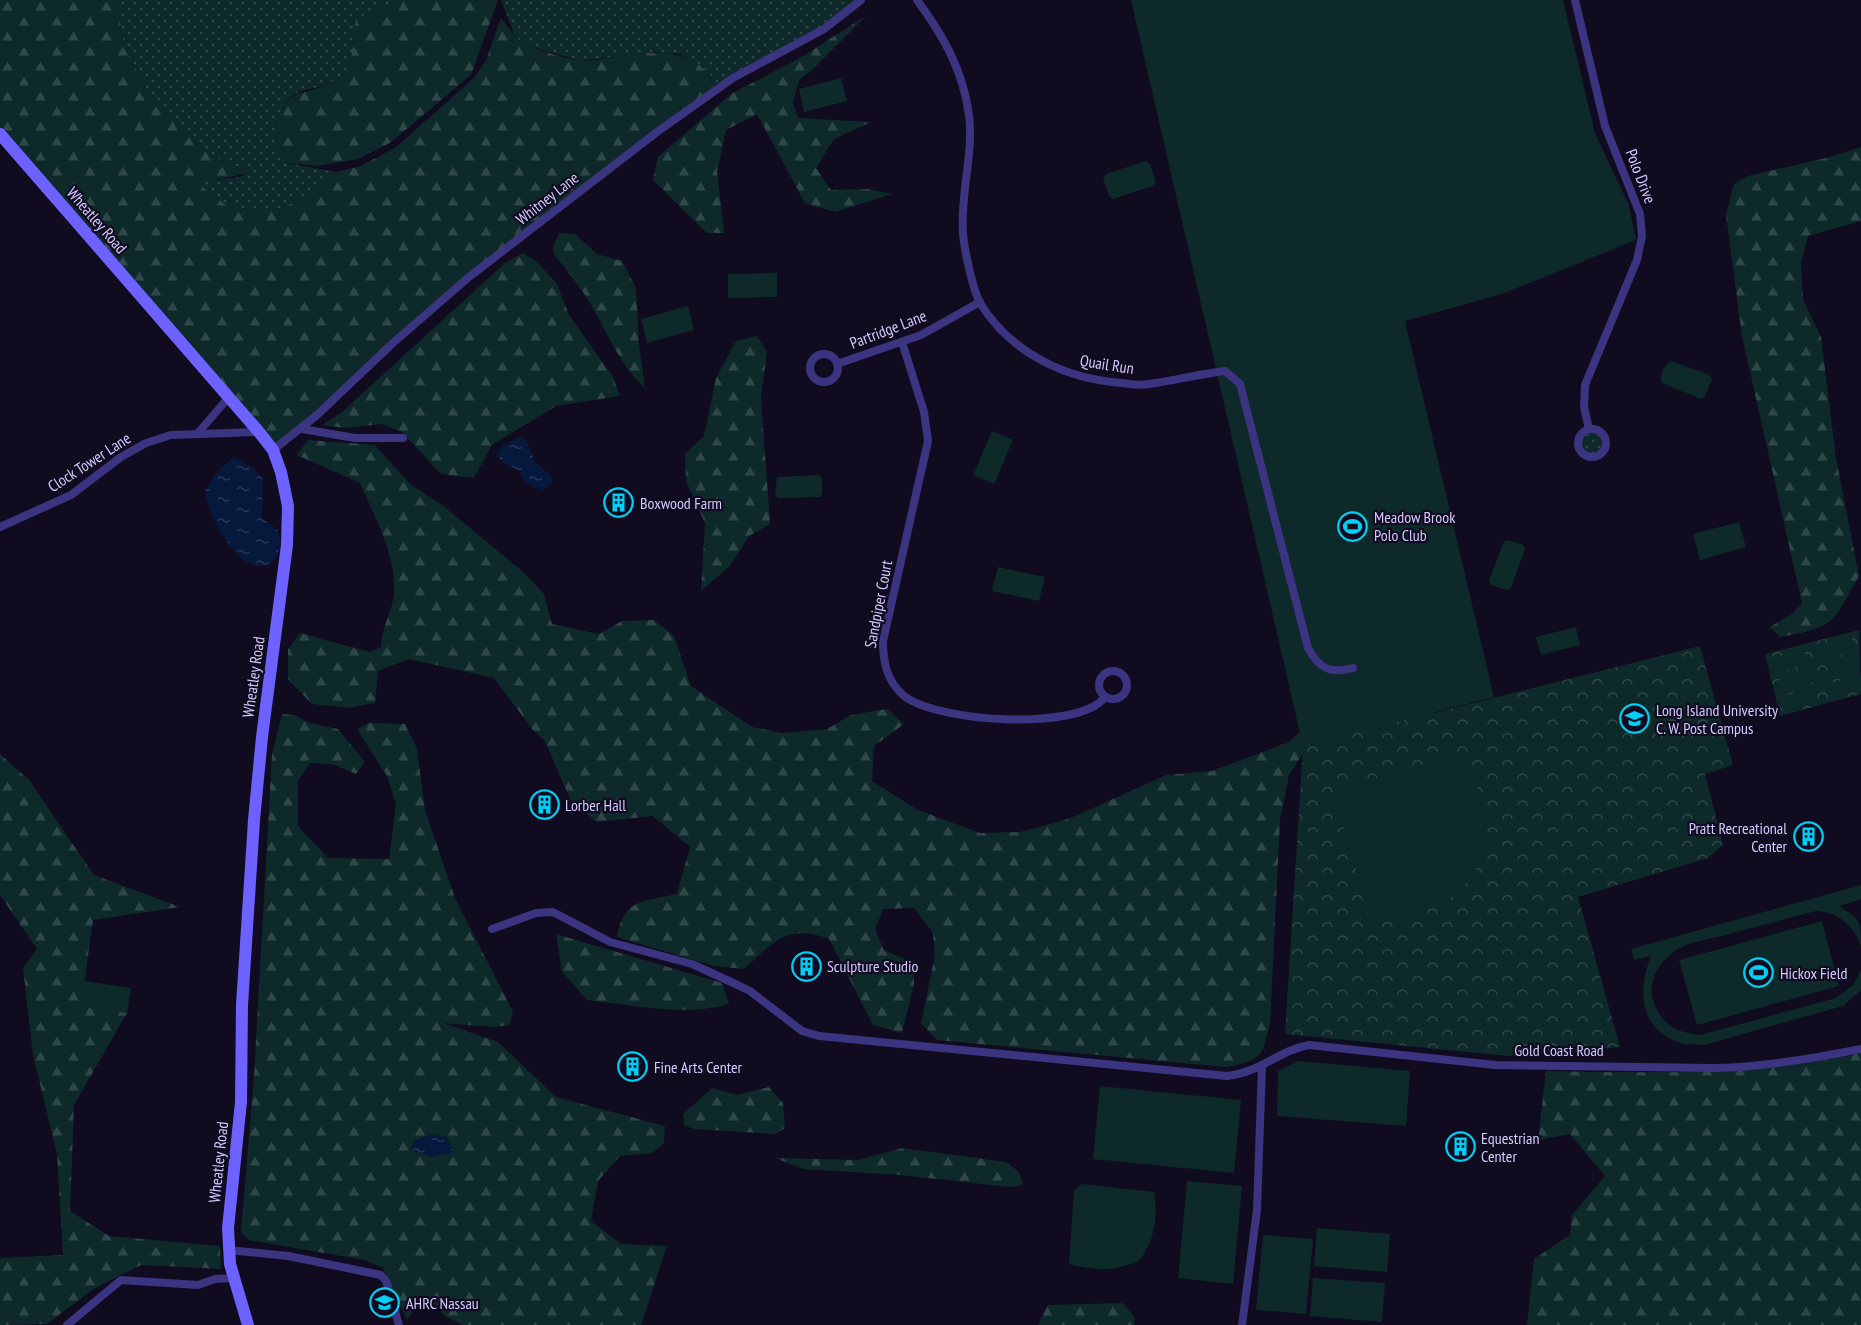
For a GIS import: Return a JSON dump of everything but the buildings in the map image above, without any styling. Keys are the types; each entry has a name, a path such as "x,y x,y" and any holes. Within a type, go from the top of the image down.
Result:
{"main road":[{"name":"Wheatley Road","path":"0,134 259,432 273,450 281,472 288,506 287,549 262,737 254,820 242,1005 241,1102 228,1250 233,1278 248,1325"}],"street":[{"name":"Whitney Lane","path":"273,450 302,429 417,321 469,277 657,132 733,78 824,29 861,0"},
{"name":"Quail Run","path":"917,0 946,44 963,84 970,140 963,233 968,263 980,302 1012,339 1034,358 1072,374 1107,382 1148,385 1225,371 1240,384 1308,648 1320,666 1333,671 1353,668"},
{"name":"Polo Drive","path":"1575,0 1605,126 1640,214 1642,236 1636,260 1584,385 1584,407 1589,429"},
{"name":"Partridge Lane","path":"837,364 921,335 980,302"},
{"name":"Sandpiper Court","path":"902,342 924,412 928,441 883,641 883,658 891,681 904,696 920,705 1006,720 1030,721 1084,711 1099,705 1105,697"},
{"path":"198,434 229,397"},
{"path":"302,429 355,438 403,438"},
{"name":"Clock Tower Lane","path":"0,527 71,495 121,457 146,443 171,435 259,432"},
{"name":"Gold Coast Road","path":"492,929 536,913 553,912 610,942 692,964 720,976 750,991 802,1031 819,1036 1227,1076 1249,1073 1293,1048 1309,1045 1495,1065 1714,1068 1746,1067 1861,1048"},
{"path":"1242,1325 1257,1210 1262,1066"},
{"path":"228,1250 288,1256 381,1275 386,1281 399,1325"},
{"path":"67,1325 121,1280 198,1285 215,1279 233,1278"}],"green space":[{"path":"0,0 117,0 124,47 147,90 188,137 216,158 252,172 199,184 226,205 257,211 283,208 300,199 336,172 361,166 396,147 474,78 486,60 501,18 523,43 572,59 585,61 652,53 684,57 699,65 712,77 711,92 469,277 273,450 0,134"},
{"path":"117,0 393,0 388,7 365,15 354,53 345,71 325,85 295,94 288,100 279,116 276,126 276,145 282,162 336,172 300,199 283,208 257,211 226,205 198,183 239,177 251,172 216,158 188,137 147,90 124,47"},
{"path":"393,0 498,0 471,75 390,143 358,159 317,166 282,162 276,145 276,126 283,108 295,95 328,84 344,72 351,60 353,29 358,19 384,7"},
{"path":"501,0 861,0 824,29 711,92 712,77 704,68 680,54 653,52 582,61 525,45 515,36"},
{"name":"Meadow Brook Polo Club","path":"1131,0 1563,0 1595,133 1629,206 1636,240 1502,294 1405,321 1494,697 1303,746"},
{"path":"867,15 799,80 793,102 798,118 871,122 834,139 816,168 831,190 868,189 892,194 835,212 805,203 757,114 726,130 717,171 724,233 707,233 653,180 658,157 731,94 800,58"},
{"path":"841,78 847,101 804,112 799,89"},
{"path":"1861,147 1861,221 1808,236 1801,263 1803,300 1821,337 1836,458 1859,576 1837,614 1830,621 1812,630 1780,637 1770,627 1792,614 1802,603 1742,336 1726,215 1734,184 1748,176 1826,158"},
{"path":"1146,161 1150,164 1156,182 1153,186 1113,199 1109,196 1103,178 1106,174"},
{"path":"559,233 575,234 597,254 622,261 636,288 639,345 645,388 628,369 586,297 554,254 553,248"},
{"path":"523,253 537,262 557,284 569,315 613,377 620,396 556,406 492,445 474,478 441,474 402,432 382,424 345,428 322,425 341,413 505,263"},
{"path":"777,273 777,297 728,298 728,274"},
{"path":"688,306 694,330 647,343 641,319"},
{"path":"757,336 767,352 761,398 770,524 749,536 730,566 701,591 705,523 686,481 685,454 704,436 716,378 736,341"},
{"path":"1671,361 1710,375 1712,380 1705,396 1701,399 1662,383 1663,371"},
{"path":"1592,430 1601,434 1605,443 1601,452 1592,456 1583,452 1579,443 1583,434"},
{"path":"992,431 1013,440 994,484 973,475"},
{"path":"308,440 375,445 410,484 441,504 522,571 544,594 552,624 599,634 622,621 654,620 674,636 691,686 752,727 782,733 827,729 851,715 887,709 904,724 874,746 872,781 918,810 980,833 1020,832 1071,818 1166,775 1212,771 1289,742 1313,720 1430,704 1438,720 1303,753 1289,775 1280,820 1270,1024 1262,1051 1253,1060 1226,1067 937,1040 921,1023 935,955 933,933 914,908 883,909 875,929 884,950 913,962 914,984 902,1033 873,1025 829,939 802,933 782,938 744,969 714,966 617,937 620,924 630,908 645,901 677,894 690,847 653,816 596,822 570,799 545,741 532,729 494,678 409,659 378,671 375,703 348,708 312,704 288,679 288,649 300,633 370,652 381,647 392,606 394,579 388,550 360,483 297,455"},
{"path":"819,475 822,477 820,497 778,498 775,495 777,477"},
{"path":"1739,522 1746,547 1700,560 1693,534"},
{"path":"1508,540 1523,545 1525,549 1511,588 1507,590 1491,585 1489,581 1504,541"},
{"path":"998,567 1045,577 1039,601 992,591"},
{"path":"1576,627 1580,645 1541,655 1536,637"},
{"path":"1859,630 1861,694 1780,716 1765,654"},
{"path":"1852,637 1855,651 1825,659 1821,645"},
{"path":"1700,646 1733,765 1705,774 1723,845 1708,858 1578,897 1620,1047 1508,1056 1285,1034 1303,746"},
{"path":"1804,649 1808,664 1777,672 1774,658"},
{"path":"1857,656 1860,670 1830,678 1826,664"},
{"path":"1809,668 1813,682 1782,691 1779,677"},
{"path":"1861,675 1861,690 1835,697 1831,683"},
{"path":"1814,687 1818,702 1787,710 1784,696"},
{"path":"282,714 294,715 310,723 338,729 365,762 356,774 333,764 310,763 298,781 298,826 328,858 389,859 396,804 387,776 357,729 368,723 405,724 417,749 425,810 455,898 513,1012 509,1025 494,1027 443,1023 498,1042 556,1097 665,1126 664,1143 652,1153 620,1156 598,1181 591,1221 621,1244 667,1246 641,1325 463,1325 445,1316 431,1301 416,1308 407,1320 383,1268 365,1260 248,1240 241,1232 254,1076 272,754"},
{"path":"0,754 29,780 94,875 180,907 93,920 81,1006 127,1013 74,1105 70,1211 109,1236 220,1246 221,1269 141,1265 95,1288 47,1324 0,1325 0,1258 63,1255 57,1154 33,1055 23,968 37,949 0,895"},
{"path":"1464,755 1478,789 1484,819 1483,847 1474,871 1459,890 1437,906 1407,916 1371,921 1333,791"},
{"path":"1861,885 1861,899 1839,906 1856,918 1861,931 1861,947 1850,927 1838,917 1816,911 1682,947 1660,965 1652,987 1654,1003 1666,1022 1678,1030 1700,1035 1836,998 1853,985 1861,970 1861,990 1843,1006 1704,1045 1683,1044 1666,1037 1649,1018 1643,995 1651,956 1634,960 1631,949"},
{"name":"Hickox Field","path":"1822,921 1839,986 1697,1025 1679,960"},
{"path":"556,934 722,983 729,1004 695,1010 677,1010 587,1000 562,972"},
{"path":"84,981 131,988 127,1013 81,1006"},
{"path":"1861,1053 1861,1325 1527,1325 1534,1259 1570,1235 1572,1215 1605,1176 1570,1134 1538,1140 1546,1071 1665,1072 1744,1069 1783,1066"},
{"path":"1299,1061 1410,1071 1406,1126 1277,1116 1278,1071"},
{"path":"1100,1086 1241,1100 1234,1173 1093,1159"},
{"path":"769,1087 783,1103 785,1128 775,1134 694,1129 684,1125 683,1114 712,1088 737,1095"},
{"path":"903,1148 1006,1162 1019,1172 1023,1185 1010,1187 901,1175 803,1169 775,1158 858,1160"},
{"path":"1187,1181 1242,1186 1233,1284 1178,1278"},
{"path":"1081,1184 1154,1192 1156,1211 1154,1228 1149,1244 1140,1260 1122,1267 1105,1269 1069,1264 1074,1191"},
{"path":"1317,1228 1390,1234 1387,1272 1314,1266"},
{"path":"1263,1235 1313,1239 1306,1314 1256,1310"},
{"path":"1313,1278 1385,1283 1382,1322 1310,1316"},
{"path":"1123,1303 1135,1318 1134,1325 1038,1325 1048,1305"}],"water":[{"path":"522,436 525,437 535,462 551,476 552,483 542,490 524,482 519,470 503,463 497,455 502,446"},
{"path":"233,457 254,468 263,479 262,518 278,530 279,551 271,563 264,566 248,563 234,551 213,518 207,500 205,492 215,474"},
{"path":"430,1134 447,1137 454,1152 432,1157 410,1150 414,1141"}],"place":[{"name":"Boxwood Farm","path":"619,503"},
{"name":"Meadow Brook Polo Club","path":"1353,526"},
{"name":"Long Island University C. W. Post Campus","path":"1635,719"},
{"name":"Lorber Hall","path":"544,805"},
{"name":"Pratt Recreational Center","path":"1808,837"},
{"name":"Sculpture Studio","path":"806,966"},
{"name":"Hickox Field","path":"1759,973"},
{"name":"Fine Arts Center","path":"633,1067"},
{"name":"Equestrian Center","path":"1460,1147"},
{"name":"AHRC Nassau","path":"385,1303"}]}
